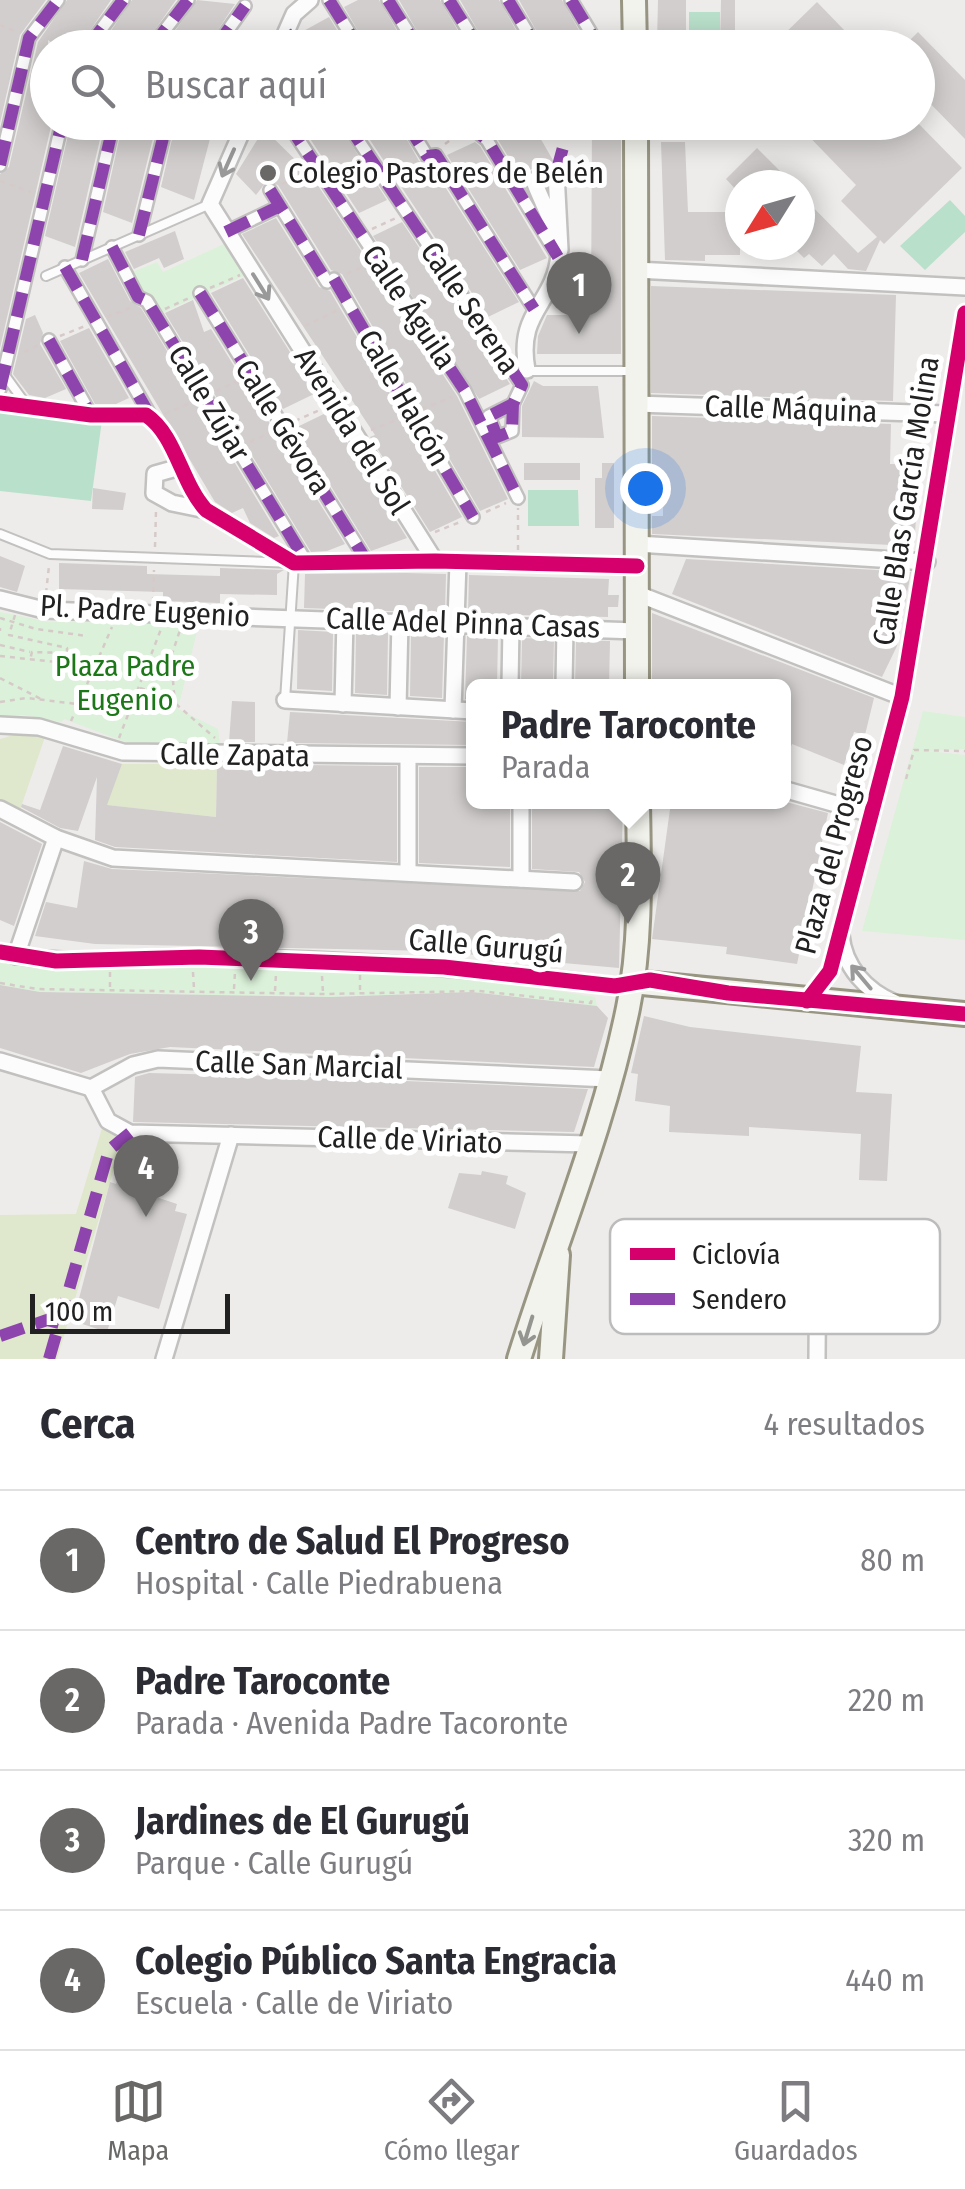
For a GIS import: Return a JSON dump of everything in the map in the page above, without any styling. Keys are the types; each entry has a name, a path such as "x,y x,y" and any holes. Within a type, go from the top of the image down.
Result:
{"main road":[{"path":"634,0 635,30"},
{"path":"636,140 637,679"},
{"path":"519,1359 609,1079 632,982 638,809"},
{"name":"Calle Gurugú","path":"632,982 965,1014"},
{"path":"552,1359 560,1277 557,1236"}],"street":[{"path":"35,30 58,0"},
{"path":"101,30 124,0"},
{"path":"165,30 188,0"},
{"path":"287,30 294,14 310,0"},
{"path":"330,0 348,30"},
{"path":"388,0 407,30"},
{"path":"449,0 468,30"},
{"path":"508,0 526,30"},
{"path":"570,0 589,30"},
{"path":"228,30 246,6"},
{"path":"0,165 30,37"},
{"path":"0,389 58,140"},
{"path":"82,260 110,140"},
{"path":"140,235 163,140"},
{"path":"210,204 238,140"},
{"name":"Calle Águila","path":"299,140 466,392 518,498"},
{"name":"Calle Serena","path":"358,140 406,214 525,378 513,404"},
{"path":"417,140 427,156 436,155 534,309"},
{"path":"487,140 559,254"},
{"path":"525,378 522,343 534,309 552,287 559,254 534,181 545,172 556,173"},
{"name":"Calle Halcón","path":"270,190 350,304 474,517"},
{"name":"Avenida del Sol","path":"210,204 435,561"},
{"path":"226,232 280,206"},
{"name":"Calle Zújar","path":"112,247 138,297 147,301 300,563"},
{"path":"65,268 206,510"},
{"path":"636,270 965,287"},
{"name":"Calle Gévora","path":"200,294 366,560"},
{"name":"Calle Blas García Molina","path":"902,697 965,313"},
{"path":"49,340 91,415"},
{"path":"0,403 91,415 146,415 153,420"},
{"name":"Calle Máquina","path":"636,404 946,414"},
{"path":"180,467 155,474 154,493 172,503 206,510 300,563 518,563 637,555 927,562"},
{"path":"452,710 458,562"},
{"path":"638,594 902,697"},
{"name":"Pl. Padre Eugenio","path":"0,599 44,610 290,618"},
{"name":"Calle Adel Pinna Casas","path":"290,618 636,631"},
{"path":"343,704 345,619"},
{"path":"398,707 400,621"},
{"path":"510,679 512,625"},
{"path":"564,679 565,626"},
{"name":"Plaza del Progreso","path":"808,1001 830,971 902,697"},
{"path":"285,700 466,711"},
{"name":"Calle Zapata","path":"0,725 39,728 115,750 226,756 466,756"},
{"path":"408,756 408,872"},
{"path":"791,790 871,814"},
{"path":"0,809 56,838 113,858 574,882"},
{"path":"521,809 521,879"},
{"path":"8,954 56,838"},
{"name":"Plaza del Progreso","path":"842,925 846,955 861,980 882,998 908,1008"},
{"name":"Calle Gurugú","path":"8,954 56,961 199,957 322,962 463,969 615,986 632,982"},
{"name":"Plaza del Progreso","path":"830,971 846,1004"},
{"name":"Calle San Marcial","path":"91,1088 133,1065 158,1058 609,1079"},
{"path":"0,1062 91,1088"},
{"name":"Calle de Viriato","path":"91,1088 108,1121 130,1132 589,1144"},
{"path":"164,1359 232,1135"},
{"path":"817,1334 817,1359"}],"lane":[{"path":"46,276 210,204"},
{"path":"4,366 28,407"},
{"path":"525,378 636,370"},
{"path":"0,534 50,554 300,563 290,618 285,700"}],"path":[{"path":"270,190 317,168"},
{"path":"0,180 45,198"},
{"path":"361,234 406,214"},
{"path":"331,281 378,260"},
{"path":"4,366 49,340 147,301"},
{"path":"290,333 350,304"},
{"path":"518,498 518,563"},
{"path":"115,750 139,688 160,614 154,558 156,504"},
{"path":"44,610 50,554"},
{"path":"0,645 32,652 67,653 67,648 9,635 19,604"},
{"path":"64,735 118,612"},
{"path":"175,706 171,656 181,626 199,614"},
{"path":"0,618 87,636"},
{"path":"30,660 32,652"},
{"path":"0,656 95,666"},
{"path":"0,678 42,700"},
{"path":"139,688 168,697 214,738 226,756"},
{"path":"0,702 42,700 78,704"},
{"path":"906,780 914,750 965,751"},
{"path":"56,961 56,990"},
{"path":"322,962 323,994"},
{"path":"360,964 360,994"},
{"path":"194,974 194,991"},
{"path":"234,975 234,991"},
{"path":"275,992 276,978"},
{"path":"0,984 56,990 323,994 479,991 592,1003 595,983"}],"green space":[{"path":"689,12 720,12 720,30 689,30"},
{"path":"950,200 965,216 965,232 925,270 900,246"},
{"path":"226,243 248,274 153,317 130,273 157,262 163,272"},
{"path":"0,410 102,420 91,501 0,491"},
{"path":"528,490 578,490 579,526 528,526"},
{"name":"Plaza Padre Eugenio","path":"0,612 49,622 199,623 178,709 218,729 220,745 128,743 64,719 61,722 23,715 0,717"},
{"path":"923,711 965,717 965,749 927,751 965,755 965,940 862,931"},
{"path":"17,734 45,737 20,810 0,800 0,739"},
{"path":"122,764 217,764 216,817 106,805"},
{"path":"0,962 71,968 242,965 394,972 595,997 597,1006 472,992 331,997 40,992 0,985"},
{"path":"103,1125 122,1142 57,1359 0,1359 0,1215 76,1214"}],"building":[{"path":"0,0 46,0 20,35 0,123"},
{"path":"67,0 111,0 90,30 46,30"},
{"path":"132,0 176,0 155,30 111,30"},
{"path":"197,0 235,4 218,30 176,30"},
{"path":"358,0 379,0 396,30 357,30 344,7"},
{"path":"399,0 440,0 458,30 416,30"},
{"path":"460,0 499,0 516,30 478,30"},
{"path":"519,0 562,0 579,30 536,30"},
{"path":"658,0 686,0 686,30 657,30"},
{"path":"721,0 735,0 735,30 720,30"},
{"path":"817,2 844,30 788,30"},
{"path":"329,17 337,30 305,30"},
{"path":"935,49 965,80 965,139 935,108"},
{"path":"30,76 30,140 48,140 0,348 0,174 9,167"},
{"path":"67,140 100,140 75,247 45,236"},
{"path":"119,140 153,140 132,223 103,212"},
{"path":"172,140 210,140 194,200 161,187"},
{"path":"257,140 275,140 311,175 457,396 508,499 480,511 342,274 331,270 278,185 266,182 256,195 236,174"},
{"path":"311,140 349,140 387,200 359,213"},
{"path":"370,140 407,140 419,161 431,165 519,302 488,317"},
{"path":"498,140 541,140 554,162 539,163 521,178"},
{"path":"592,140 621,140 621,354 537,354 538,336 547,315 591,315"},
{"path":"812,140 935,140 962,168 884,244 880,240 866,271 848,269 834,254 822,266 815,260 815,209 858,253 877,237 841,201 856,185"},
{"path":"475,142 547,258 520,270 447,155"},
{"path":"661,142 685,142 688,212 725,212 725,255 705,255 705,261 665,260"},
{"path":"757,148 779,170 735,170"},
{"path":"276,218 319,287 330,291 462,517 430,532 370,437 375,435 242,234"},
{"path":"402,222 510,384 479,399 373,236"},
{"path":"175,231 184,259 164,268 159,258 134,269 125,252"},
{"path":"108,259 130,301 141,308 279,536 274,538 250,523 243,508 232,513 215,502 79,273"},
{"path":"243,278 316,393 283,409 211,293"},
{"path":"651,286 896,295 893,401 651,393"},
{"path":"193,300 204,332 211,329 345,544 311,552 165,313"},
{"path":"35,315 43,333 40,344 66,389 45,398 29,395 13,374 26,319"},
{"path":"89,328 129,398 116,404 95,404 60,341"},
{"path":"534,381 543,386 598,386 604,438 522,437 522,406"},
{"path":"328,412 407,538 371,551 295,428"},
{"path":"652,416 891,424 890,464 920,465 914,546 652,534 652,516 663,516 663,477 652,475"},
{"path":"524,463 580,463 580,480 524,480"},
{"path":"602,463 614,463 614,528 595,528 595,478 602,478"},
{"path":"93,488 126,493 123,510 92,509"},
{"path":"0,556 25,566 17,592 0,587"},
{"path":"686,559 911,572 897,646 882,677 672,594"},
{"path":"59,563 147,566 147,574 220,576 220,568 284,570 277,574 277,595 220,594 220,603 163,601 163,592 59,589"},
{"path":"305,574 446,574 445,613 304,608"},
{"path":"469,575 609,579 608,595 619,595 618,607 608,607 608,617 468,614"},
{"path":"652,613 874,698 865,735 854,732 844,765 791,746 791,679 652,679"},
{"path":"298,630 333,632 332,691 297,689"},
{"path":"356,632 388,633 387,695 355,693"},
{"path":"411,634 444,635 442,698 410,696"},
{"path":"467,636 498,637 497,679 466,679 465,699"},
{"path":"522,638 554,639 553,679 521,679"},
{"path":"576,640 610,641 609,679 575,679"},
{"path":"232,701 255,702 255,742 229,742"},
{"path":"290,712 466,722 466,745 287,743"},
{"path":"63,746 122,764 107,805 216,817 217,764 397,766 397,862 115,847 95,840 97,777 78,831 60,828 21,807 22,804 40,810"},
{"path":"419,767 466,767 466,809 510,809 510,867 419,863"},
{"path":"791,803 828,813 797,964 726,954 727,947 652,939 670,809 791,809"},
{"path":"532,809 623,809 619,968 432,951 95,944 35,936 46,902 77,908 84,861 112,869 580,891 585,882 579,872 532,869"},
{"path":"0,822 42,844 14,926 0,920"},
{"path":"0,985 40,992 331,997 472,992 597,1006 608,1018 594,1067 170,1047 130,1054 81,1073 0,1048"},
{"path":"644,1016 690,1027 861,1046 856,1092 892,1094 887,1181 859,1180 861,1134 749,1127 749,1136 669,1132 670,1106 635,1101 638,1074 631,1073"},
{"path":"149,1073 588,1089 574,1132 133,1122 135,1077"},
{"path":"136,1147 168,1157 156,1197 177,1204 175,1211 187,1214 159,1309 118,1296 107,1332 73,1321 110,1182 116,1184 123,1160 131,1163"},
{"path":"482,1171 508,1176 506,1184 526,1193 515,1229 448,1208 459,1173 481,1175"}],"marked path":[{"path":"35,30 58,0"},
{"path":"100,30 123,0"},
{"path":"165,30 188,0"},
{"path":"329,0 348,30"},
{"path":"388,0 407,30"},
{"path":"449,0 468,30"},
{"path":"508,0 526,30"},
{"path":"571,0 589,30"},
{"path":"228,30 245,6"},
{"path":"0,165 30,37"},
{"path":"0,389 58,140"},
{"path":"82,260 110,140"},
{"path":"139,235 163,140"},
{"path":"299,140 465,391 518,498"},
{"path":"358,140 522,385 513,404"},
{"path":"417,140 427,156 436,155 534,309"},
{"path":"487,140 558,257"},
{"path":"556,173 565,140"},
{"path":"270,190 327,282"},
{"path":"226,232 280,206"},
{"path":"112,247 138,297 147,301 307,563"},
{"path":"65,267 152,419"},
{"path":"334,279 473,517"},
{"path":"200,293 366,560"},
{"path":"49,340 91,415"},
{"path":"513,404 512,431 497,437 489,416 513,404"},
{"path":"49,1359 109,1150 130,1133"},
{"path":"0,1336 47,1320 59,1323"}],"cycle path":[{"path":"807,1001 830,971 902,697 965,313"},
{"path":"0,403 91,415 146,415 165,434 190,487 206,510 294,563 435,561 637,566"},
{"path":"0,952 56,961 199,957 444,967 615,986 650,980 728,993 965,1014"}],"place":[{"name":"Colegio Pastores de Belén","path":"268,173"},
{"name":"Centro de Salud El Progreso","path":"579,334"},
{"name":"Padre Taroconte","path":"628,924"},
{"name":"Jardines de El Gurugú","path":"251,981"},
{"name":"Colegio Público Santa Engracia","path":"146,1217"}]}
